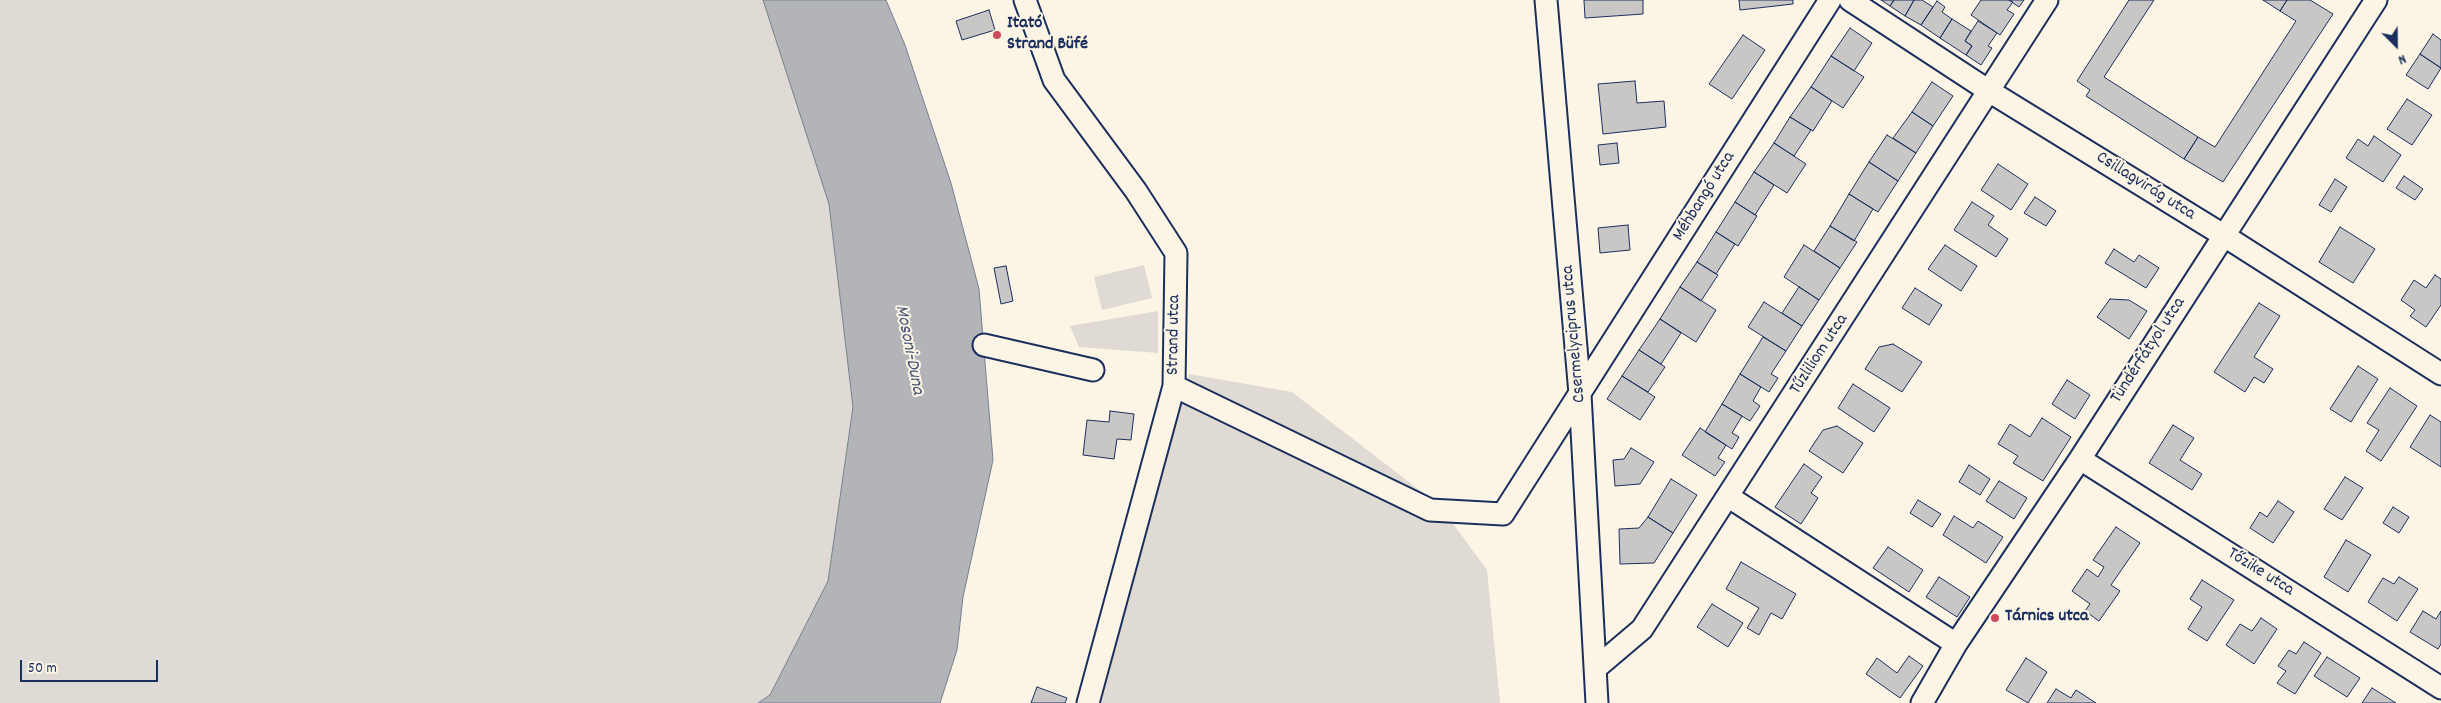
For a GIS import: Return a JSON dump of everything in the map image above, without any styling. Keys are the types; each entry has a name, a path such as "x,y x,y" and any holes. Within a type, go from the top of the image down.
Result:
{"street":[{"name":"Strand utca","path":"1025,0 1054,80 1136,191 1176,253 1174,386 1088,703"},
{"name":"Csermelyciprus utca","path":"1546,0 1580,394 1596,668"},
{"name":"Méhbangó utca","path":"1174,386 1430,510 1503,514 1830,0"},
{"name":"Csillagvirág utca","path":"1850,0 1988,91 2223,235 2441,374"},
{"name":"Tűzliliom utca","path":"1596,668 1642,630 2048,0"},
{"name":"Tündérfátyol utca","path":"1922,703 1956,644 2080,459 2376,0"},
{"path":"984,345 1092,370"},
{"name":"Tőzike utca","path":"2080,459 2441,688"},
{"path":"1729,497 1956,644"},
{"path":"1596,668 1597,703"}],"shaded area":[{"path":"0,0 763,0 829,204 853,407 828,581 770,695 758,703 0,703"},
{"path":"1144,265 1152,298 1102,310 1094,277"},
{"path":"1158,311 1158,353 1079,347 1070,326"},
{"path":"1189,374 1292,392 1440,506 1487,570 1500,703 1101,703"}],"water":[{"name":"Mosoni-Duna","path":"763,0 886,0 905,45 951,183 979,289 993,460 963,597 957,650 940,703 758,703 770,695 828,581 853,407 829,204"}],"building":[{"path":"1584,0 1643,0 1643,14 1585,18"},
{"path":"1739,0 1793,0 1793,4 1740,10"},
{"path":"1881,0 1894,0 1890,6"},
{"path":"1894,0 1914,0 1905,16 1890,6"},
{"path":"1914,0 1922,0 1933,7 1921,25 1905,16"},
{"path":"1981,0 2009,0 2013,2 2007,10 2014,14 2000,35 1971,15"},
{"path":"2009,0 2024,0 2019,7"},
{"path":"2129,0 2154,0 2104,77 2198,137 2184,159 2086,96 2090,90 2077,81"},
{"path":"2263,0 2287,0 2280,11"},
{"path":"2287,0 2310,0 2333,14 2223,182 2184,159 2198,137 2215,147 2296,21 2280,11"},
{"path":"1937,1 1945,7 1942,12 1952,19 1940,38 1921,25"},
{"path":"989,10 995,30 962,40 956,21"},
{"path":"1952,19 1971,31 1965,41 1972,46 1966,55 1940,38"},
{"path":"1978,21 1997,33 1988,46 1992,48 1981,65 1966,55 1972,46 1965,41"},
{"path":"1850,28 1872,43 1854,71 1831,56"},
{"path":"2433,34 2441,40 2441,68 2420,54"},
{"path":"1743,35 1765,50 1732,99 1709,84"},
{"path":"2420,54 2441,68 2428,89 2406,75"},
{"path":"1831,56 1864,77 1843,108 1811,87"},
{"path":"1635,81 1637,103 1664,101 1666,127 1603,134 1598,84"},
{"path":"1932,82 1953,96 1933,126 1912,112"},
{"path":"1811,87 1832,101 1813,131 1790,117"},
{"path":"2407,99 2432,115 2412,145 2387,129"},
{"path":"1912,112 1933,126 1916,153 1893,138"},
{"path":"1790,117 1811,130 1794,156 1774,143"},
{"path":"1887,135 1916,153 1898,181 1869,162"},
{"path":"2374,136 2401,155 2383,182 2346,158 2358,139 2368,146"},
{"path":"1617,143 1619,163 1600,165 1598,145"},
{"path":"1774,143 1806,164 1787,193 1754,172"},
{"path":"1869,162 1898,181 1878,212 1849,194"},
{"path":"1998,164 2028,184 2011,210 1981,190"},
{"path":"1754,172 1774,185 1755,215 1735,202"},
{"path":"2404,176 2423,189 2415,200 2396,188"},
{"path":"2335,179 2347,187 2331,212 2319,205"},
{"path":"1849,194 1873,209 1854,241 1830,226"},
{"path":"2035,197 2056,211 2046,226 2024,213"},
{"path":"1735,202 1757,216 1738,246 1716,232"},
{"path":"1972,202 1994,216 1988,225 2008,239 1996,257 1954,230"},
{"path":"1628,225 1630,250 1600,253 1598,228"},
{"path":"1830,226 1857,242 1840,268 1814,251"},
{"path":"2340,227 2375,249 2353,283 2319,262"},
{"path":"1716,232 1735,244 1716,274 1697,262"},
{"path":"1804,245 1840,268 1819,300 1784,277"},
{"path":"1945,245 1977,266 1961,291 1928,269"},
{"path":"2114,249 2134,262 2139,255 2159,268 2146,288 2105,263"},
{"path":"1697,262 1718,275 1701,301 1680,287"},
{"path":"1006,266 1013,301 1001,304 994,268"},
{"path":"2435,275 2441,279 2441,305 2426,327 2410,316 2415,310 2401,300 2414,280 2426,288"},
{"path":"1680,287 1716,310 1696,342 1660,319"},
{"path":"1799,287 1819,300 1802,326 1782,313"},
{"path":"1915,288 1942,305 1929,325 1902,308"},
{"path":"2110,299 2129,300 2147,311 2129,339 2097,317"},
{"path":"1764,302 1802,326 1786,351 1748,327"},
{"path":"2259,303 2280,316 2254,357 2273,369 2264,383 2254,377 2245,392 2214,372"},
{"path":"1660,319 1681,333 1661,364 1639,350"},
{"path":"1763,337 1786,351 1771,374 1778,378 1769,392 1740,374"},
{"path":"1893,344 1922,362 1902,392 1865,369 1879,347"},
{"path":"1639,350 1665,367 1648,392 1622,376"},
{"path":"2358,366 2378,379 2351,422 2330,409"},
{"path":"1740,374 1761,387 1753,401 1760,406 1750,421 1722,404"},
{"path":"1622,376 1655,397 1640,420 1607,399"},
{"path":"2067,380 2090,395 2075,419 2052,404"},
{"path":"1853,384 1890,408 1874,432 1838,408"},
{"path":"2390,388 2417,406 2381,461 2366,451 2379,430 2367,423"},
{"path":"1722,404 1742,416 1732,433 1739,437 1732,449 1705,432"},
{"path":"1110,411 1134,414 1131,440 1117,439 1114,459 1083,455 1087,420 1109,422"},
{"path":"2430,415 2441,422 2441,467 2410,447"},
{"path":"2042,418 2071,437 2043,481 2013,463 2018,456 1998,444 2010,424 2030,437"},
{"path":"2173,425 2194,438 2180,460 2202,474 2192,490 2149,463"},
{"path":"1837,426 1863,443 1843,473 1809,451 1823,430"},
{"path":"1700,428 1726,445 1718,458 1725,462 1715,476 1682,455"},
{"path":"1631,448 1654,462 1640,484 1615,486 1613,460 1624,459"},
{"path":"1804,464 1822,477 1811,493 1818,498 1801,524 1775,507"},
{"path":"1969,465 1990,479 1980,495 1959,482"},
{"path":"2345,477 2363,488 2342,520 2324,509"},
{"path":"1671,479 1697,495 1673,533 1648,517"},
{"path":"1999,481 2027,498 2014,519 1986,501"},
{"path":"1918,500 1941,514 1932,527 1910,513"},
{"path":"2278,501 2294,512 2273,543 2250,528 2260,512 2267,517"},
{"path":"2393,507 2409,517 2399,533 2383,523"},
{"path":"1954,516 1973,528 1978,521 2003,537 1986,563 1943,535"},
{"path":"1648,517 1673,533 1654,563 1620,564 1619,529 1639,528"},
{"path":"2116,527 2140,543 2111,585 2120,591 2099,621 2085,611 2090,604 2072,591 2087,569 2098,577 2104,567 2093,560"},
{"path":"2346,540 2371,555 2348,592 2324,577"},
{"path":"1888,547 1923,570 1909,592 1873,568"},
{"path":"1741,562 1796,594 1782,619 1771,613 1759,635 1747,628 1759,608 1726,589"},
{"path":"1939,577 1970,597 1957,617 1926,597"},
{"path":"2399,577 2418,589 2397,621 2368,602 2383,578 2394,584"},
{"path":"2202,580 2234,600 2207,641 2188,629 2202,607 2190,599"},
{"path":"1712,604 1743,623 1728,647 1697,627"},
{"path":"2423,611 2436,619 2441,611 2441,644 2438,649 2410,632"},
{"path":"2261,618 2277,629 2254,664 2226,645 2240,624 2252,631"},
{"path":"2304,642 2321,653 2295,694 2277,683 2286,671 2278,666 2289,650 2296,654"},
{"path":"1909,656 1923,666 1900,698 1866,674 1877,658 1897,673"},
{"path":"2327,657 2360,678 2347,697 2314,676"},
{"path":"2026,658 2047,672 2028,703 2006,690"},
{"path":"1037,687 1067,698 1065,703 1031,703"},
{"path":"2372,688 2396,703 2362,703"},
{"path":"2056,689 2071,698 2076,690 2096,703 2047,703"}],"place":[{"name":"Itató Strand Büfé","path":"997,35"},
{"name":"Tárnics utca","path":"1995,618"}]}
